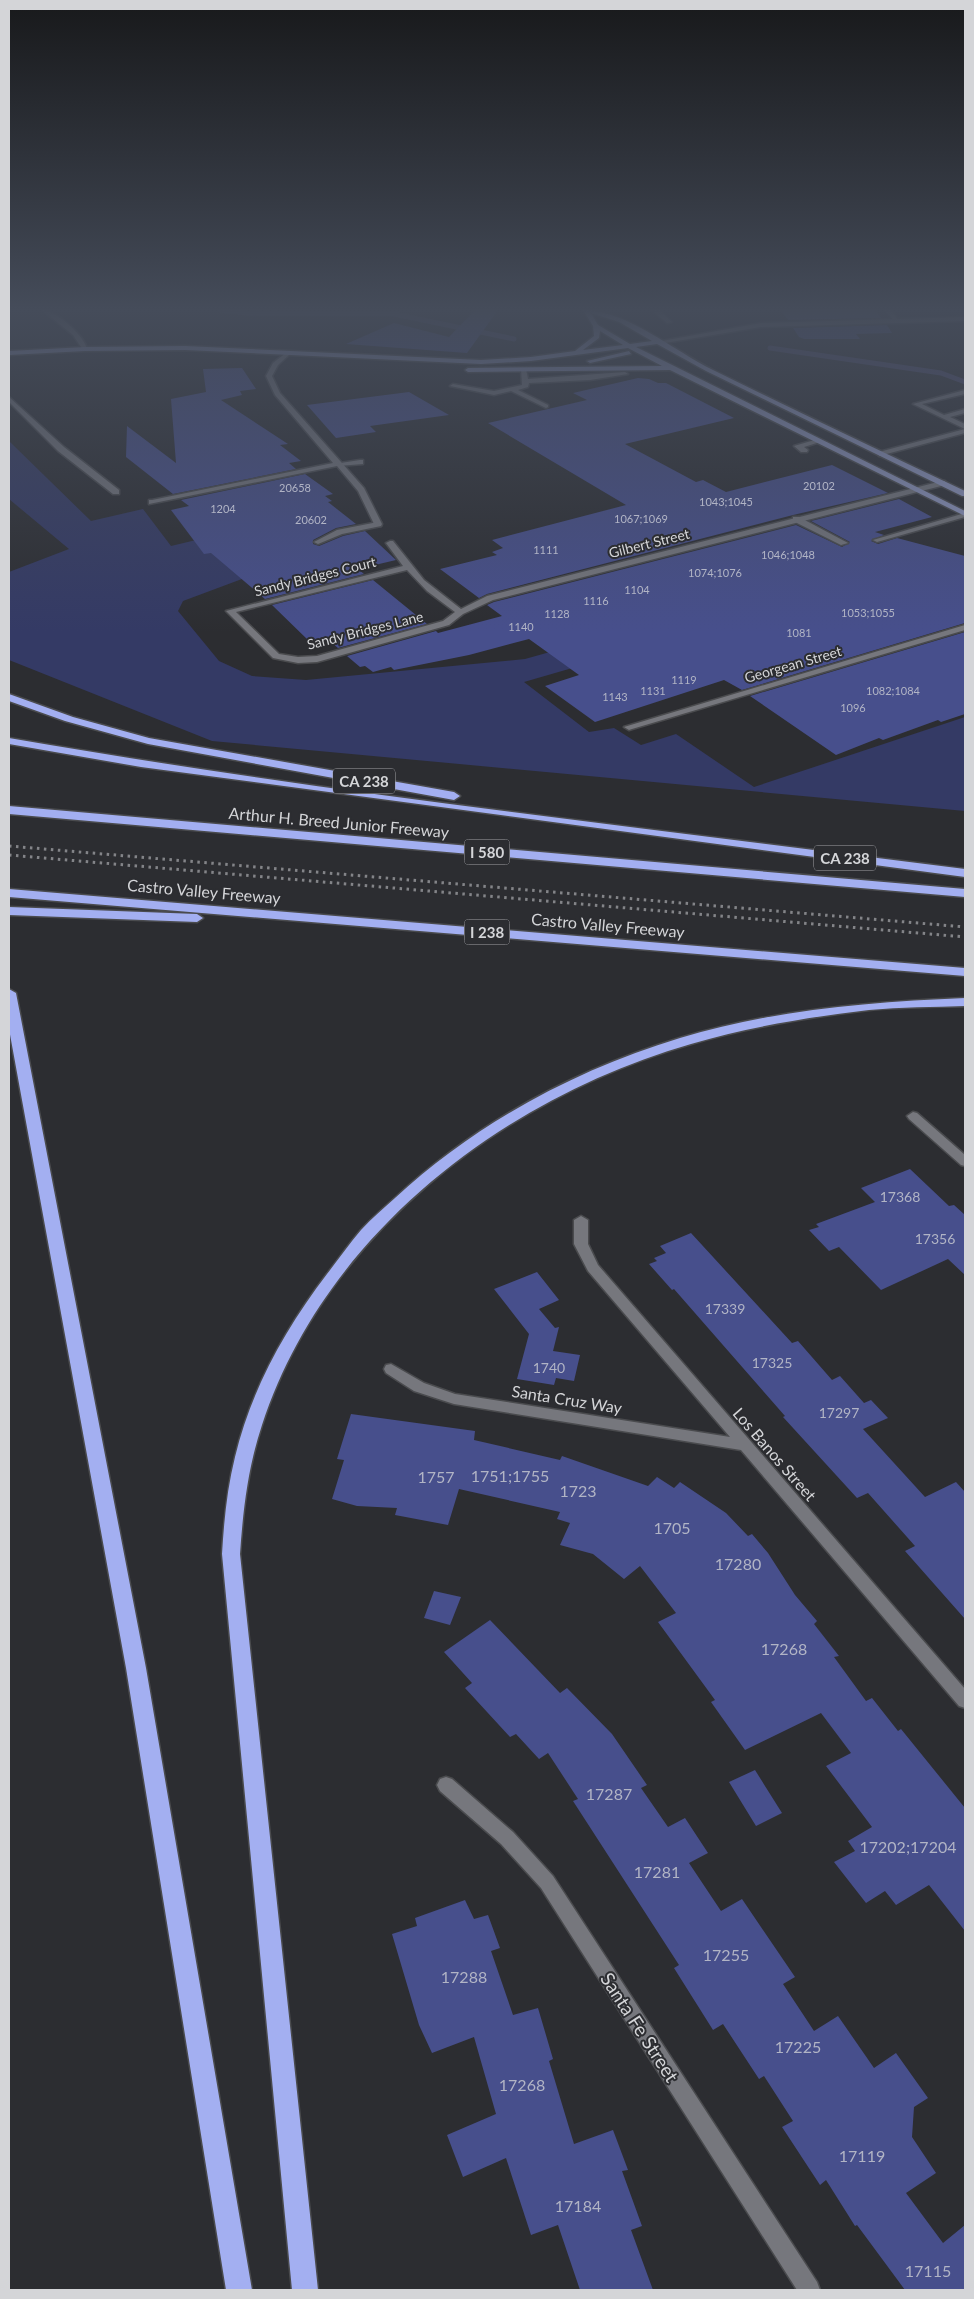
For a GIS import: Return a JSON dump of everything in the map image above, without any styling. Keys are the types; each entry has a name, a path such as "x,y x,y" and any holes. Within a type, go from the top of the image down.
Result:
{"highway":[{"name":"CA 238","path":"9,697 98,728 191,750 724,842 965,873"},
{"path":"9,741 150,765 724,842"},
{"name":"Arthur H. Breed Junior Freeway","path":"9,810 965,894"},
{"name":"Castro Valley Freeway","path":"9,893 965,972"},
{"path":"9,911 423,926"},
{"path":"9,993 136,1668 239,2290"},
{"path":"304,2290 232,1554 232,1520 242,1457 251,1427 273,1372 318,1295 353,1250 391,1208 432,1172 469,1144 548,1096 624,1061 677,1043 739,1026 845,1009 965,1002"}],"main road":[{"path":"770,417 965,515"},
{"path":"806,417 965,494"}],"street":[{"path":"29,417 61,449 116,492"},
{"path":"297,417 361,490 378,524 340,532 318,542"},
{"path":"944,417 965,427"},
{"path":"882,454 965,431"},
{"path":"804,450 798,446 818,441"},
{"path":"152,502 338,464 360,462"},
{"name":"Gilbert Street","path":"460,612 490,598 942,483"},
{"path":"877,540 965,515"},
{"path":"796,519 844,543"},
{"path":"390,544 419,581 460,612"},
{"name":"Sandy Bridges Court","path":"230,611 407,567"},
{"name":"Sandy Bridges Lane","path":"230,611 276,656 298,660 317,659 428,629 446,622 460,612"},
{"name":"Georgean Street","path":"628,727 965,627"},
{"path":"913,1116 965,1162"},
{"name":"Los Banos Street","path":"582,1220 581,1244 593,1268 965,1701"},
{"name":"Santa Cruz Way","path":"390,1369 419,1386 454,1399 743,1444"},
{"name":"Santa Fe Street","path":"446,1785 507,1838 546,1882 809,2290"}],"shaded area":[{"path":"9,441 91,521 143,509 171,546 217,535 263,571 183,601 178,611 219,661 252,676 306,680 525,659 828,574 849,588 524,682 589,732 614,728 641,745 676,734 754,787 965,717 965,811 212,741 9,660 9,572 69,549 9,499"}],"building":[{"path":"172,417 247,417 288,444 280,445 301,461 289,463 296,469 173,494 126,457 127,426 176,463"},
{"path":"318,417 433,417 370,426 376,432 336,438"},
{"path":"513,417 733,417 734,418 625,444 696,482 703,480 726,492 832,465 888,493 793,515 487,594 479,598 440,569 497,555 492,552 503,548 492,540 626,505 488,423"},
{"path":"305,474 333,494 325,496 332,501 328,502 356,524 336,528 313,540 313,544 319,546 343,536 365,531 396,560 358,569 364,574 265,599 211,553 204,554 171,510 189,506 181,500"},
{"path":"899,499 932,517 875,532 884,535 871,541 878,544 897,538 965,556 965,623 742,690 724,680 595,722 545,686 579,675 529,639 469,655 394,670 391,667 373,672 365,666 360,667 347,656 436,631 438,633 502,616 487,605 494,602 796,525 842,547 850,542 811,521"},
{"path":"373,580 427,624 338,648 331,642 318,645 312,640 309,641 272,605"},
{"path":"965,632 965,714 941,722 938,720 883,740 879,738 836,755 750,696"},
{"path":"910,1169 949,1206 954,1205 965,1215 965,1275 948,1259 881,1290 839,1247 829,1251 809,1230 819,1227 816,1224 875,1202 861,1188"},
{"path":"691,1233 792,1343 798,1341 832,1380 840,1376 864,1403 871,1400 888,1418 863,1429 925,1497 956,1482 965,1492 965,1619 905,1551 915,1546 868,1493 857,1498 783,1417 785,1416 674,1289 672,1290 649,1264 657,1261 654,1258 666,1253 660,1246"},
{"path":"537,1272 559,1300 539,1309 555,1328 559,1327 553,1351 580,1355 574,1381 556,1378 554,1385 517,1379 529,1334 494,1289"},
{"path":"351,1414 475,1431 474,1440 560,1460 562,1456 648,1486 657,1477 674,1488 680,1482 726,1513 748,1536 752,1534 768,1553 795,1595 817,1621 814,1624 839,1656 834,1657 866,1701 872,1698 898,1731 901,1729 965,1808 965,1931 929,1885 896,1905 885,1891 866,1903 834,1862 855,1851 848,1841 872,1827 826,1766 851,1753 821,1713 745,1750 711,1702 715,1700 658,1622 676,1613 640,1566 624,1579 593,1554 560,1545 570,1523 557,1519 560,1512 459,1489 448,1525 395,1515 397,1508 357,1506 332,1499 344,1460 337,1459"},
{"path":"434,1591 461,1597 450,1625 424,1618"},
{"path":"490,1620 560,1693 567,1688 612,1734 647,1785 641,1788 668,1827 685,1818 708,1853 689,1863 721,1911 742,1899 795,1977 783,1984 814,2031 838,2016 874,2068 896,2053 928,2098 914,2107 912,2137 936,2173 906,2193 943,2243 965,2225 965,2290 905,2290 857,2225 855,2226 826,2180 820,2185 782,2127 793,2121 764,2076 759,2079 723,2024 713,2030 674,1968 679,1965 573,1801 578,1799 548,1753 539,1759 516,1734 510,1737 465,1688 472,1683 444,1652"},
{"path":"755,1770 782,1813 756,1826 729,1782"},
{"path":"465,1900 474,1919 488,1915 500,1948 491,1951 513,2015 538,2008 553,2059 549,2061 574,2144 613,2130 628,2170 622,2171 642,2226 631,2230 653,2290 580,2290 558,2225 531,2235 506,2158 463,2177 447,2135 496,2114 474,2037 432,2053 419,2025 392,1934 417,1926 415,1918"}],"railway":[{"path":"9,846 965,927"},
{"path":"9,855 965,937"}]}
